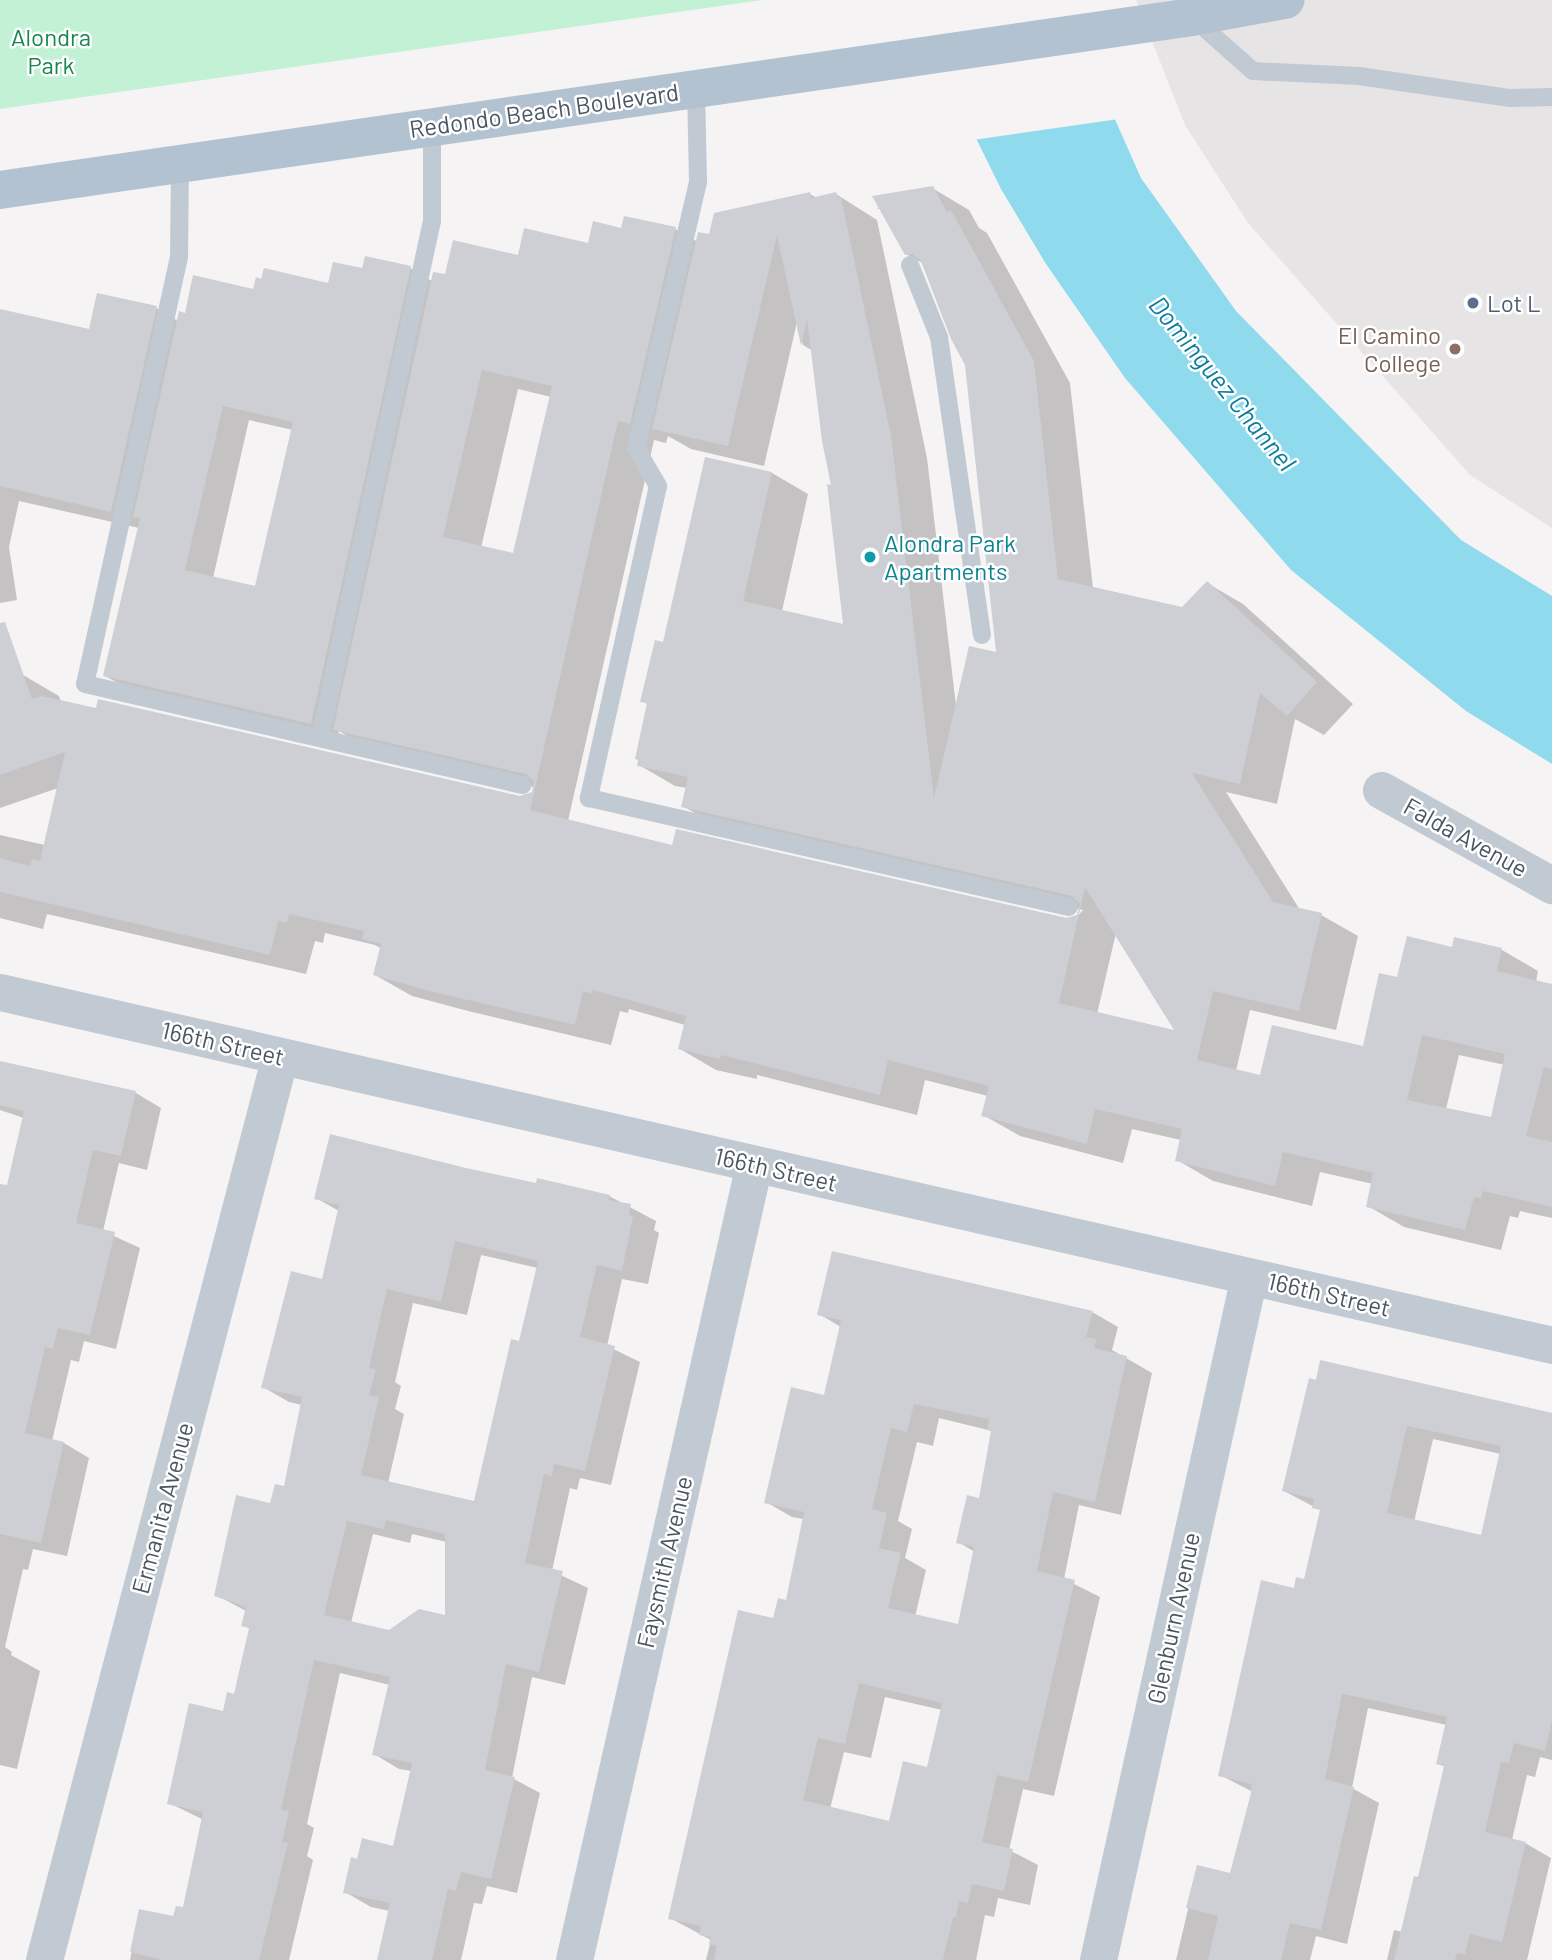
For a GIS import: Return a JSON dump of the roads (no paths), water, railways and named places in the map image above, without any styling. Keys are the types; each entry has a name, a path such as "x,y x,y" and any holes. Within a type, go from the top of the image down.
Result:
{"main road":[{"name":"Redondo Beach Boulevard","path":"0,190 1087,30 1190,5 1285,0"}],"street":[{"name":"Falda Avenue","path":"1381,789 1552,885"},
{"name":"166th Street","path":"0,992 1552,1345"},
{"name":"Ermanita Avenue","path":"44,1960 280,1056"},
{"name":"Faysmith Avenue","path":"573,1960 754,1164"},
{"name":"Glenburn Avenue","path":"1098,1960 1249,1276"}],"lane":[{"path":"1190,5 1253,71 1359,76 1510,98 1552,97"},
{"path":"696,88 698,182 636,448 658,485 589,798 1069,907"},
{"path":"320,738 432,221 432,127"},
{"path":"180,164 179,257 85,684 523,785"},
{"path":"910,265 939,337 982,635"}],"water":[{"name":"Dominguez Channel","path":"908,0 1062,0 1141,178 1236,311 1461,540 1552,596 1552,764 1466,711 1291,570 1125,378 1046,264 1001,189"}],"place":[{"name":"Lot L","path":"1473,303"},
{"name":"El Camino College","path":"1455,349"},
{"name":"Alondra Park Apartments","path":"870,557"}],"park label":[{"name":"Alondra Park","path":"51,51"}]}
